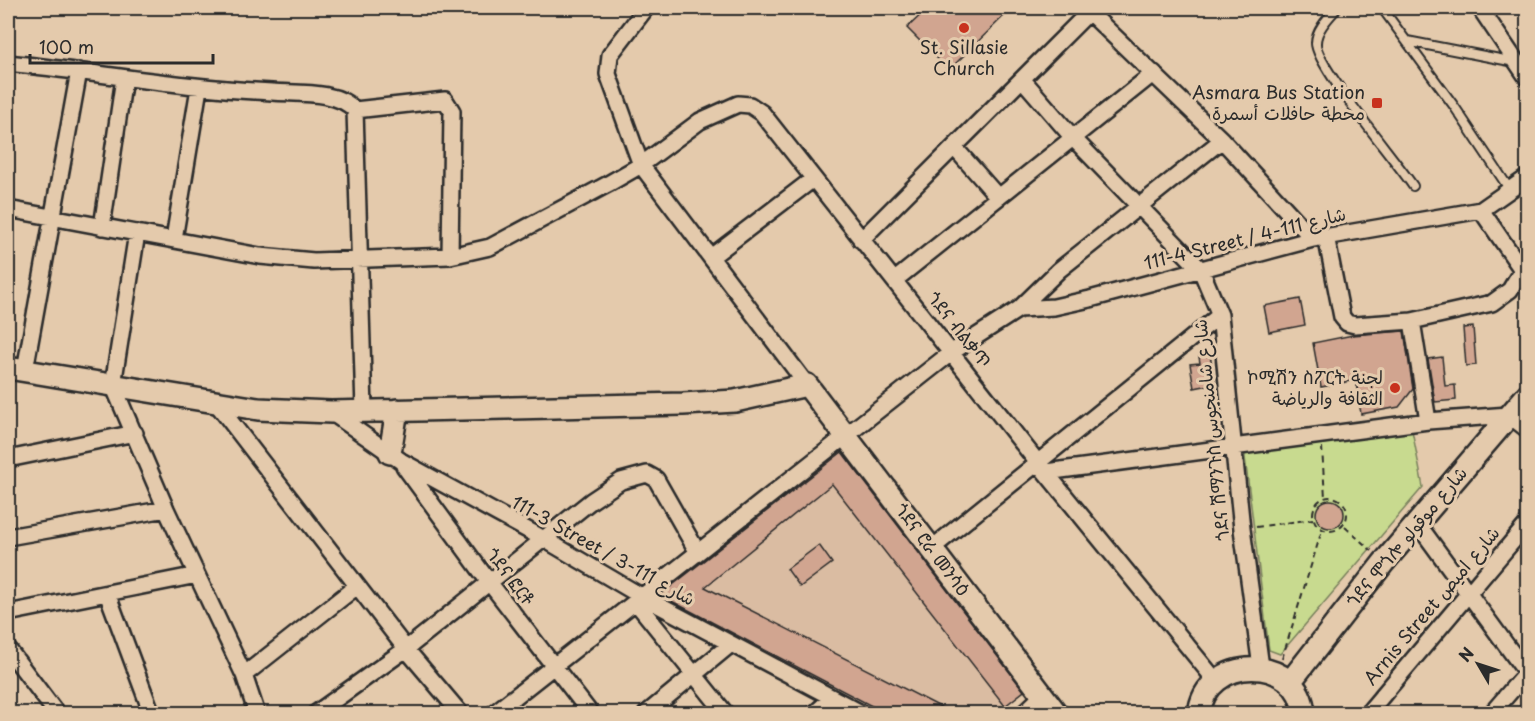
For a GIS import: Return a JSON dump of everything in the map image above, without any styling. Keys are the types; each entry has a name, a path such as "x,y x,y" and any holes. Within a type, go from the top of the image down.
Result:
{"main road":[{"path":"16,369 217,404 258,409 331,412 735,401 807,385"},
{"name":"ጎደና ሮራ መንሳዕ","path":"807,385 1057,714"},
{"name":"ጎደና ሞጎሎ شارع موقولو","path":"1276,674 1384,562 1527,394"},
{"path":"395,457 397,410"},
{"path":"1199,714 1206,693 1216,681 1229,672 1245,667 1276,674 1303,706 1304,714"}],"street":[{"path":"646,8 610,55 608,74 641,165 807,385"},
{"path":"1480,8 1527,79"},
{"path":"861,240 1091,10 1319,237 1342,317 1347,323 1355,325 1412,321 1492,303 1510,290 1525,273 1481,210 1527,177"},
{"path":"8,63 200,88 315,94 344,100 355,110 364,410"},
{"path":"16,369 53,218 79,71"},
{"path":"895,280 1154,73"},
{"path":"102,226 124,78"},
{"name":"ጎደና ሽማንጉስ شارع شامنجوس","path":"1023,80 1074,139 1201,270 1220,315 1242,529 1276,674"},
{"path":"174,239 200,88"},
{"path":"355,110 426,100 444,100 449,105 452,111 450,256"},
{"name":"ጎደና ብልቃጥ","path":"8,209 260,256 314,261 450,256 490,247 641,165 700,121 738,104 750,105 762,113 1042,467 1216,681"},
{"path":"493,714 952,352 1018,309 1059,270 1222,140"},
{"path":"954,147 998,197"},
{"path":"711,257 813,179"},
{"name":"111-4 Street / شارع 111-4","path":"1018,309 1054,307 1090,299 1319,237 1481,210"},
{"path":"137,233 113,385 166,509 244,675 257,714"},
{"path":"931,549 1042,467 1220,315"},
{"path":"1412,321 1428,421"},
{"path":"217,404 406,649 461,714"},
{"name":"111-3 Street / شارع 111-3","path":"331,412 395,457 544,539 638,599 731,644 863,714"},
{"path":"1042,467 1234,446 1428,421 1509,415 1527,430"},
{"path":"8,459 135,433"},
{"name":"ጎደና ፎርቶ","path":"395,457 591,714"},
{"path":"315,714 406,649 621,481 647,474 657,479 697,551"},
{"path":"8,537 166,509"},
{"path":"1418,523 1468,594 1527,671 1491,714"},
{"name":"Arnis Street شارع اميص","path":"1367,714 1527,523"},
{"path":"8,613 197,575"},
{"path":"244,675 357,586"},
{"path":"107,593 152,714"},
{"path":"638,599 726,714"},
{"path":"646,714 731,644"},
{"path":"8,649 55,713"},
{"path":"1023,714 1043,695"},
{"path":"814,714 832,698"}],"lane":[{"path":"1337,8 1323,24 1316,42 1318,55 1330,75 1413,186"},
{"path":"1382,8 1510,190"},
{"path":"1407,41 1516,62"}],"path":[{"path":"1322,435 1325,498"},
{"path":"1313,519 1316,504 1325,498 1335,498 1343,503 1347,512 1345,527"},
{"path":"1242,529 1313,519"},
{"path":"1313,519 1322,530 1330,531 1345,527"},
{"path":"1345,527 1384,562"},
{"path":"1276,674 1322,530"}],"shaded area":[{"path":"838,446 1026,689 999,713 887,713 655,592"}],"green space":[{"path":"1412,430 1423,487 1280,654 1269,650 1244,449"}],"building":[{"path":"928,8 1012,8 949,70 907,28"},
{"path":"1300,299 1305,325 1269,332 1264,306"},
{"path":"1473,327 1476,365 1466,366 1463,328"},
{"path":"1404,331 1413,389 1399,407 1361,414 1356,380 1321,387 1313,343 1353,335"},
{"path":"1210,355 1215,384 1194,388 1190,364 1200,363 1199,357"},
{"path":"1442,357 1445,386 1455,385 1456,400 1435,402 1428,359"},
{"path":"842,452 1024,691 1005,706 832,484 705,587 954,714 887,714 660,595"},
{"path":"1330,500 1340,504 1344,514 1340,524 1330,528 1320,524 1316,514 1320,504"},
{"path":"819,545 832,563 800,587 787,569"}],"place":[{"name":"St. Sillasie Church","path":"964,28"},
{"name":"Asmara Bus Station محطة حافلات أسمرة","path":"1377,103"},
{"name":"ኮሚሽን ስፖርት لجنة الثقافة والرياضة","path":"1395,388"}]}
